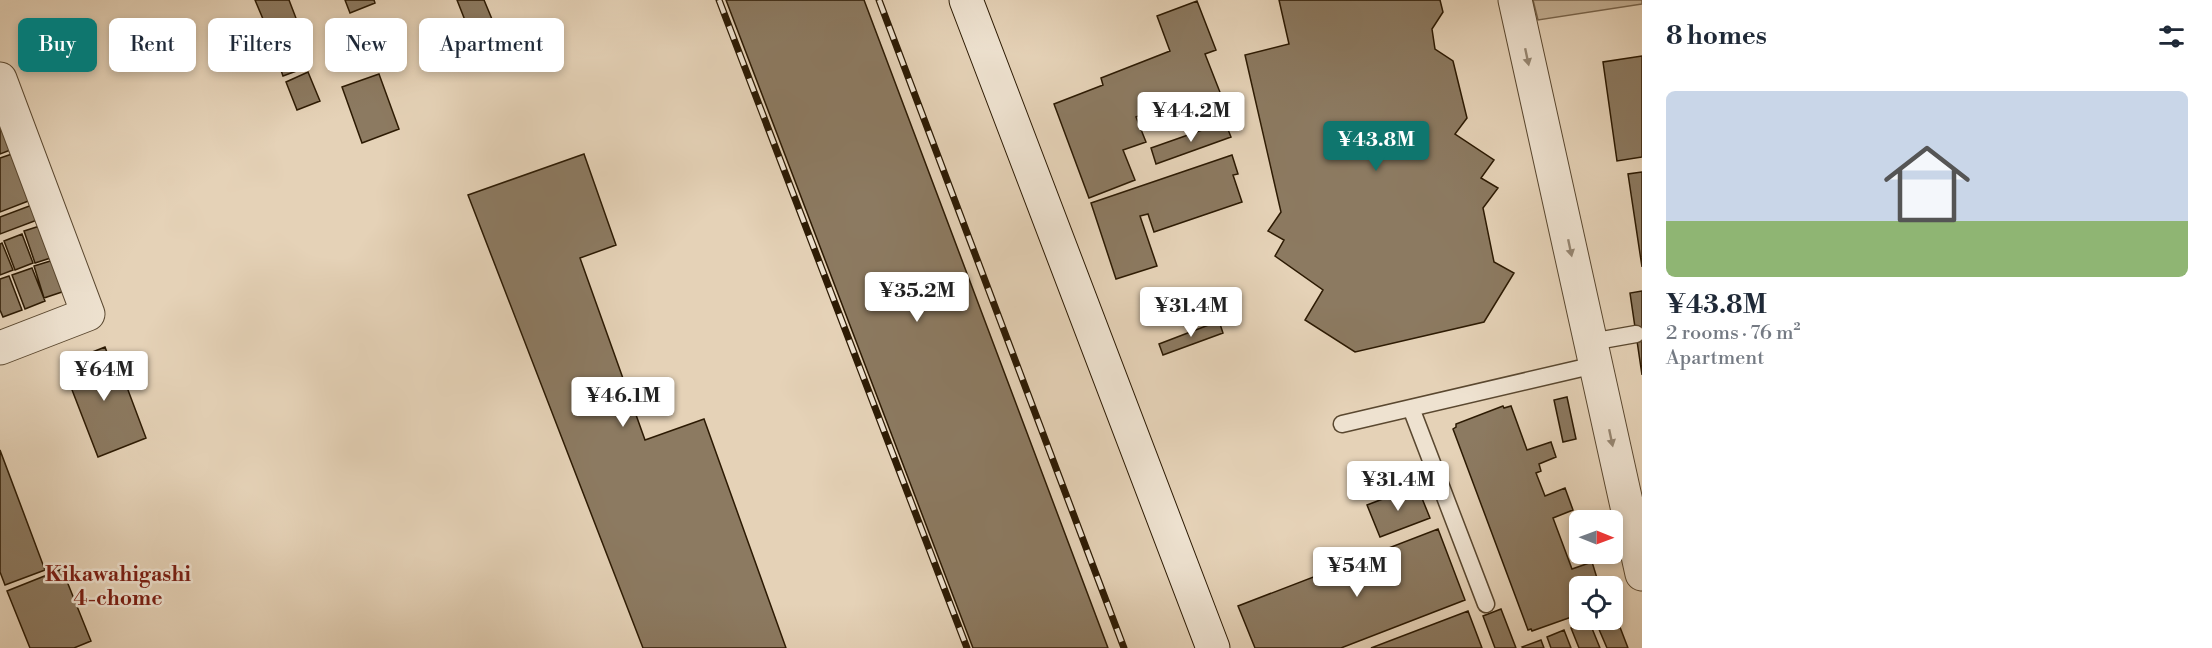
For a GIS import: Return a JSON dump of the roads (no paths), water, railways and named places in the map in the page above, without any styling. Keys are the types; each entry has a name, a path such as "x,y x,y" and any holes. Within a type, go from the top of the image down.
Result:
{"street":[{"path":"966,0 1214,648"},
{"path":"1515,0 1593,354 1640,554"},
{"path":"0,79 88,314 0,348"}],"lane":[{"path":"1342,424 1411,408 1593,354 1636,334"},
{"path":"1411,408 1486,604"}],"railway":[{"path":"719,0 967,648"},
{"path":"879,0 1124,648"}],"district":[{"name":"Kikawahigashi 4-chome","path":"118,587"}]}
